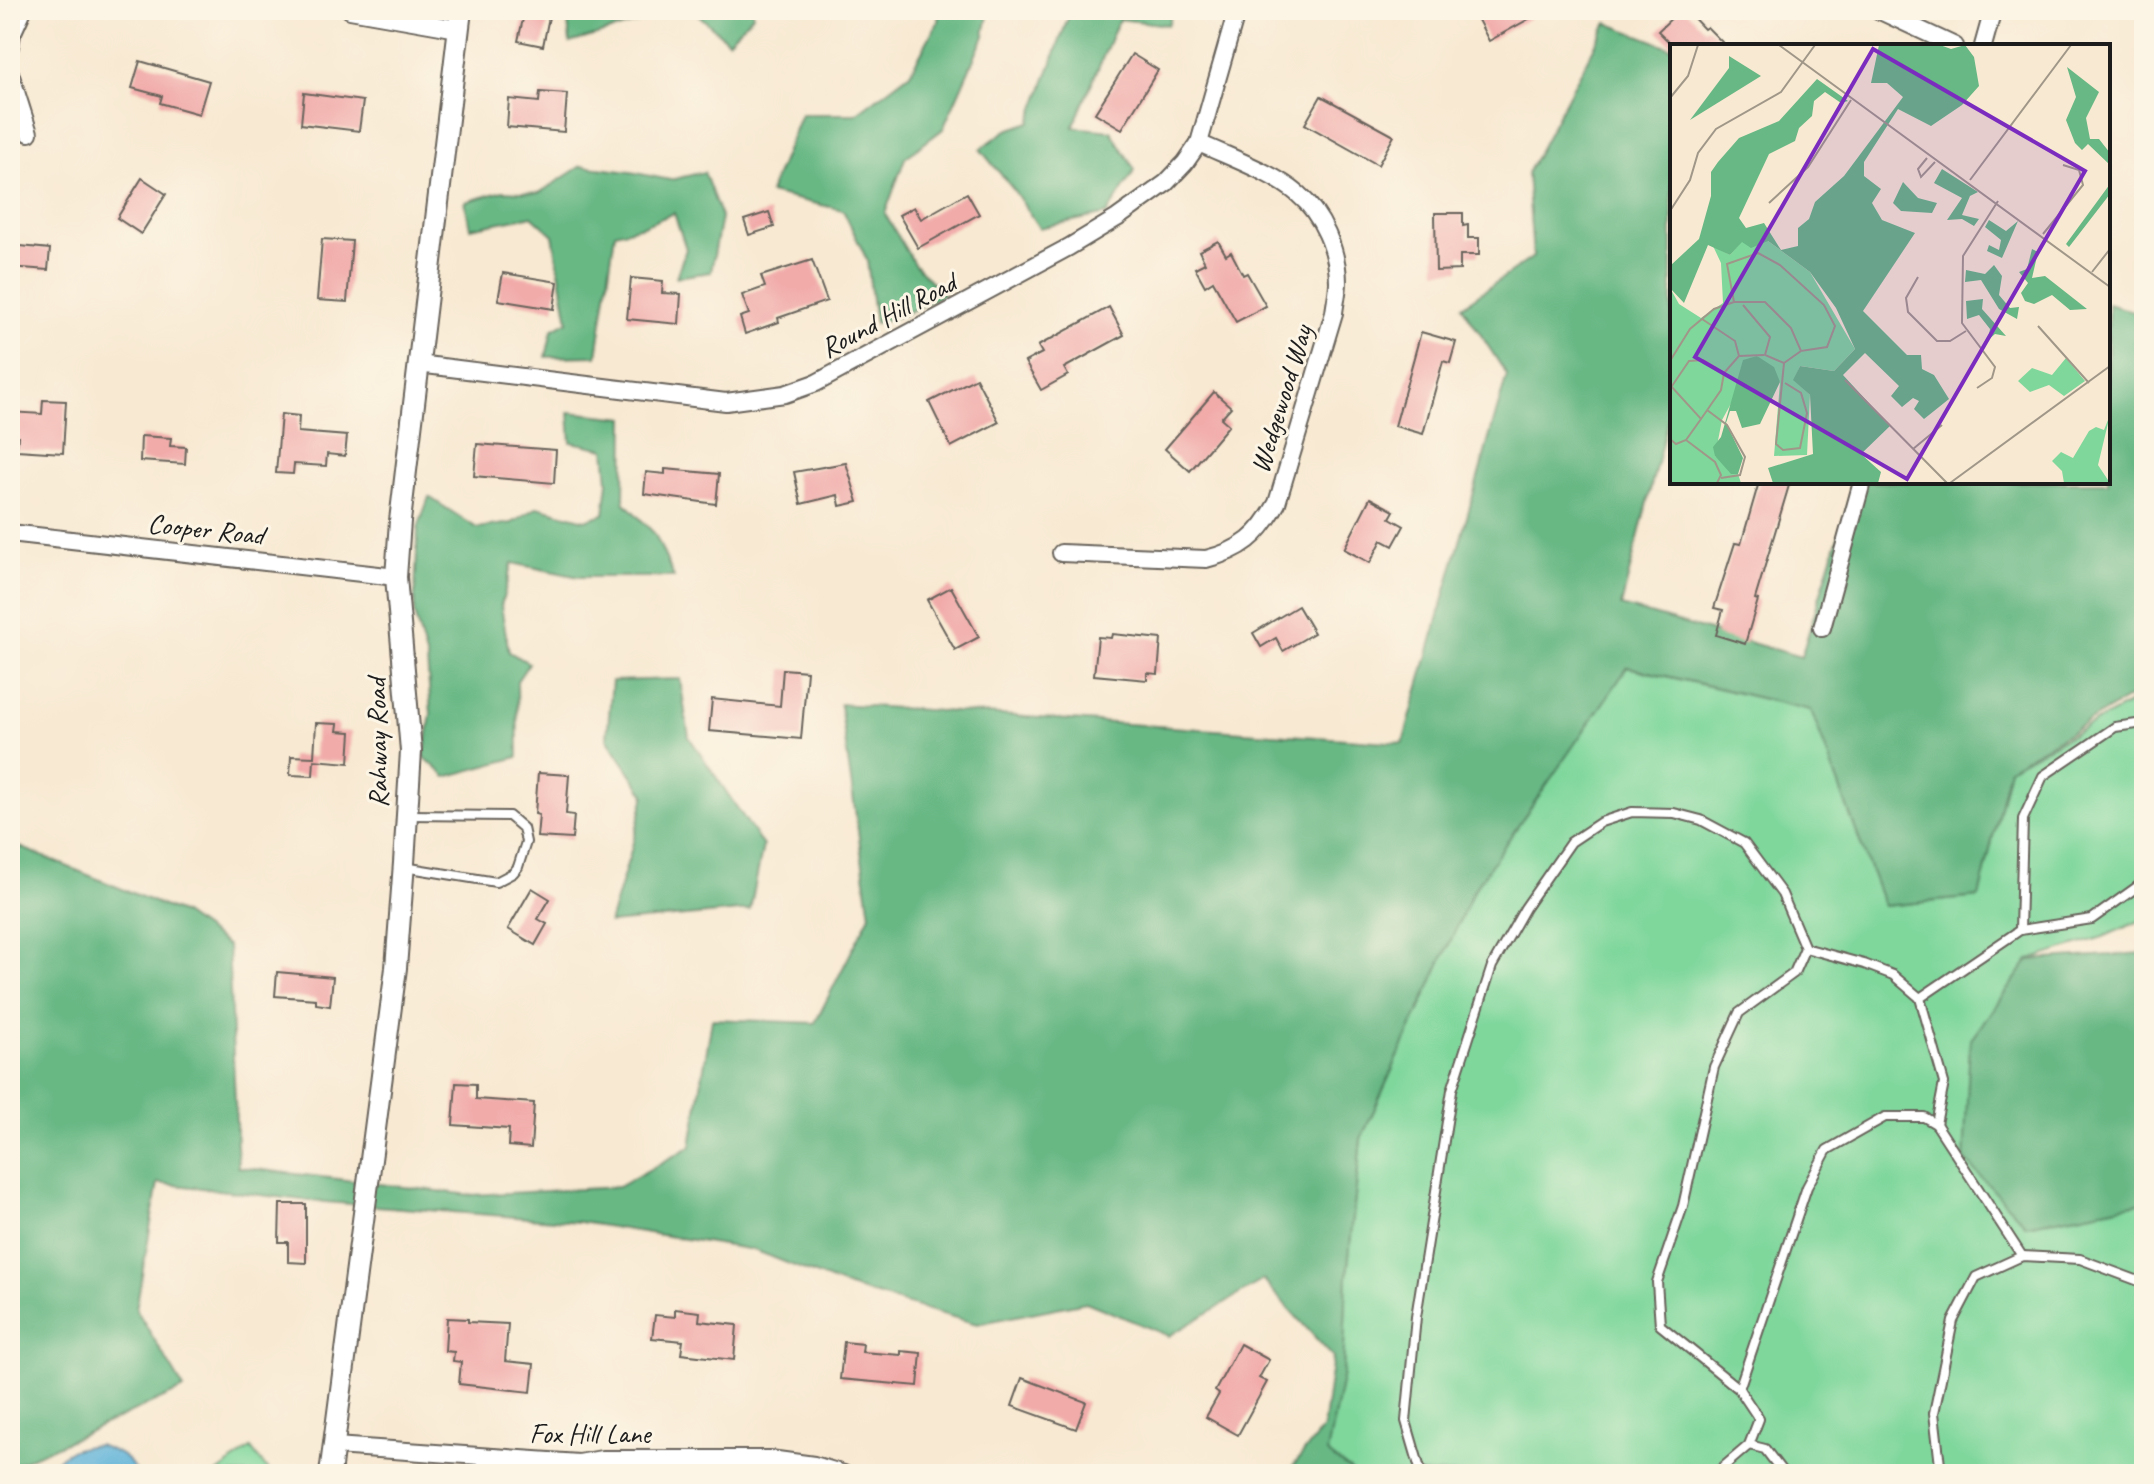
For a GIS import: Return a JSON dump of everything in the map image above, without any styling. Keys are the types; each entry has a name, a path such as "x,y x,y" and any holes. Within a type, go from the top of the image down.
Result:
{"street":[{"path":"10,47 12,34 23,10"},
{"path":"350,10 459,20"},
{"name":"Round Hill Road","path":"418,364 726,402 785,394 816,383 1069,247 1166,183 1199,143 1237,10"},
{"path":"1878,10 1951,44"},
{"path":"1984,44 1993,10"},
{"name":"Rahway Road","path":"330,1474 396,968 411,751 396,577 459,20"},
{"path":"10,73 29,133"},
{"name":"Wedgewood Way","path":"1061,553 1206,559 1233,550 1256,534 1277,503 1334,313 1338,283 1336,260 1328,236 1299,194 1277,180 1199,143"},
{"path":"1822,628 1861,484"},
{"name":"Cooper Road","path":"10,533 396,577"},
{"name":"Fox Hill Lane","path":"335,1446 579,1463 602,1459 770,1459 814,1465 844,1474"}],"lane":[{"path":"2020,930 2023,819 2043,776 2115,727 2144,723"},
{"path":"1424,1474 1406,1421 1418,1303 1452,1090 1492,966 1525,908 1571,842 1601,822 1632,812 1674,813 1701,820 1744,843 1782,894 1805,948 1794,973 1739,1013 1714,1067 1683,1206 1657,1282 1660,1325 1739,1389 1759,1419 1749,1445 1715,1474"},
{"path":"404,867 496,882 518,867 526,842 523,828 509,816 407,815"},
{"path":"1920,998 2020,930 2092,919 2144,882"},
{"path":"1805,948 1893,975 1920,998 1944,1083 1936,1124"},
{"path":"1739,1389 1807,1187 1827,1150 1885,1117 1924,1117 1936,1124 2022,1256"},
{"path":"1941,1474 1934,1413 1953,1321 1976,1277 2022,1256 2080,1259 2144,1283"},
{"path":"1749,1445 1765,1449 1784,1474"}],"green space":[{"path":"567,10 681,10 570,43"},
{"path":"693,10 753,10 753,15 728,41"},
{"path":"939,10 989,10 984,36 943,129 905,158 885,214 914,264 944,295 903,315 875,323 867,260 843,210 769,193 801,114 856,114 910,73 938,22"},
{"path":"1071,10 1173,10 1168,25 1119,19 1073,127 1111,131 1135,170 1107,214 1039,228 1013,189 980,149 1007,130 1030,122"},
{"path":"1607,23 1670,47 1670,411 1621,606 1801,657 1854,484 2110,484 2110,305 2144,314 2144,689 2009,768 1979,897 1884,906 1811,710 1628,667 1473,891 1361,1139 1347,1276 1343,1373 1327,1453 1355,1474 1287,1474 1323,1428 1333,1357 1263,1280 1169,1336 1086,1302 977,1324 845,1286 754,1250 580,1222 312,1201 158,1183 136,1309 184,1389 10,1467 10,844 183,914 228,946 238,1167 471,1195 618,1187 691,1146 712,1019 815,1023 870,915 840,704 1403,743 1507,375 1462,306 1533,257 1527,173"},
{"path":"581,166 670,180 704,172 721,217 711,272 676,277 686,249 674,213 615,233 597,356 546,357 552,330 568,321 553,235 532,216 470,228 465,202 503,191 539,193"},
{"path":"569,412 625,418 624,502 655,534 674,577 579,577 512,563 501,606 509,652 529,663 517,681 518,757 446,777 424,757 431,714 427,659 414,614 418,528 429,497 477,528 512,523 538,507 585,520 604,514 608,482 605,449 571,442"},
{"path":"1627,667 1811,710 1884,906 1979,897 2009,768 2144,696 2144,919 2103,937 2029,960 1970,1041 2026,1225 2144,1202 2144,1474 1355,1474 1326,1453 1343,1373 1347,1276 1361,1139 1473,891"},
{"path":"680,679 689,737 763,846 750,910 609,923 645,795 607,738 612,681"},
{"path":"2144,953 2144,1202 2026,1225 1964,1159 1970,1041 2029,960"},
{"path":"251,1448 269,1472 267,1474 216,1474"}],"water":[{"path":"98,1445 126,1459 137,1474 48,1474 62,1455"}],"building":[{"path":"525,10 550,12 543,46 518,41"},
{"path":"1495,10 1545,10 1489,41 1478,20"},
{"path":"1680,10 1686,10 1724,44 1671,44 1658,31"},
{"path":"1132,54 1158,70 1122,129 1095,113"},
{"path":"140,61 209,81 199,114 160,103 162,96 132,88"},
{"path":"540,92 567,94 564,132 507,127 509,99 539,102"},
{"path":"304,93 363,101 359,131 301,124"},
{"path":"1321,96 1394,136 1378,165 1305,124"},
{"path":"142,178 166,194 141,234 117,218"},
{"path":"967,193 979,214 918,248 899,215 914,207 921,219"},
{"path":"769,212 774,227 749,235 744,220"},
{"path":"1435,213 1463,213 1463,226 1468,225 1468,238 1479,238 1479,255 1460,255 1460,270 1436,271"},
{"path":"322,239 352,241 347,302 317,300"},
{"path":"1218,241 1226,255 1231,252 1243,275 1247,273 1266,306 1236,322 1213,281 1205,286 1195,268 1205,263 1199,251"},
{"path":"10,245 50,249 48,270 10,267"},
{"path":"812,260 827,301 778,318 779,322 745,334 740,317 749,314 742,295 765,287 761,276"},
{"path":"503,273 558,282 554,309 498,300"},
{"path":"631,278 663,281 662,293 681,294 679,324 627,319"},
{"path":"1109,307 1124,335 1064,368 1068,375 1041,390 1025,362 1042,353 1038,346"},
{"path":"1421,332 1456,342 1450,363 1443,361 1423,434 1395,426"},
{"path":"976,378 999,422 951,447 929,402"},
{"path":"1214,392 1231,407 1221,418 1229,425 1190,471 1165,449"},
{"path":"43,400 66,401 63,453 17,450 18,436 10,436 10,412 42,414"},
{"path":"281,414 299,416 298,432 347,436 345,456 327,454 326,466 294,464 293,474 276,473"},
{"path":"141,436 171,438 170,446 186,447 185,464 140,461"},
{"path":"477,444 556,450 554,483 474,476"},
{"path":"846,463 858,502 840,506 838,495 801,504 794,472"},
{"path":"665,469 719,474 716,504 644,494 646,472 665,474"},
{"path":"1758,484 1789,484 1745,644 1716,635 1723,610 1714,608 1735,543 1741,544"},
{"path":"1370,498 1394,511 1390,518 1404,526 1393,546 1382,540 1370,563 1344,549"},
{"path":"951,587 979,637 955,650 927,600"},
{"path":"1298,606 1314,633 1283,651 1276,638 1261,647 1253,633"},
{"path":"1112,634 1161,639 1158,674 1147,673 1147,680 1094,675 1098,637 1111,638"},
{"path":"783,669 807,671 801,739 709,731 712,699 780,706"},
{"path":"316,723 338,724 337,731 351,732 349,763 314,760 313,776 290,775 291,756 314,757"},
{"path":"538,773 569,775 566,814 574,815 572,839 537,837"},
{"path":"532,888 550,899 538,919 547,924 535,945 508,929"},
{"path":"277,972 333,977 330,1006 316,1004 316,999 275,996"},
{"path":"456,1083 476,1084 476,1099 534,1103 531,1148 508,1146 509,1129 453,1125"},
{"path":"280,1204 306,1204 306,1263 288,1262 288,1242 279,1242"},
{"path":"675,1309 700,1312 699,1321 737,1325 734,1360 681,1354 683,1341 652,1338 655,1315 675,1317"},
{"path":"447,1318 508,1324 505,1361 534,1364 531,1392 459,1384 461,1362 453,1361 454,1352 445,1351"},
{"path":"844,1342 863,1344 862,1352 921,1353 918,1386 840,1379"},
{"path":"1240,1344 1269,1360 1259,1378 1267,1382 1238,1435 1206,1417 1219,1394 1215,1391"},
{"path":"1022,1378 1086,1402 1076,1429 1012,1406"}]}
